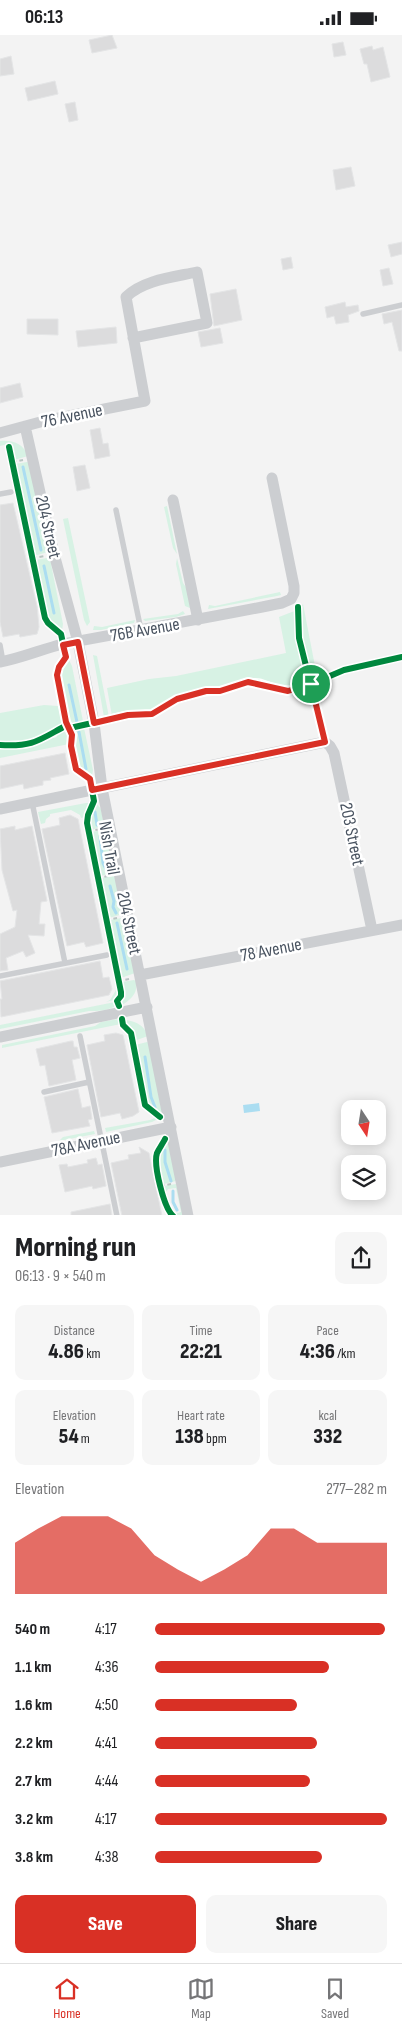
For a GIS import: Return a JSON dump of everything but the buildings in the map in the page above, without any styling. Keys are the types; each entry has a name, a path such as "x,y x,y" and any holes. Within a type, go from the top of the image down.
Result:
{"street":[{"path":"197,272 207,323 133,338 126,297 133,290 163,279 197,272"},
{"name":"76 Avenue","path":"0,433 145,401 133,338"},
{"name":"204 Street","path":"25,426 54,554 78,642 94,723 102,788 188,1215"},
{"name":"76B Avenue","path":"2,662 27,657 58,646 198,620 282,603 291,599 294,593 294,586 272,478"},
{"path":"173,500 198,620"},
{"name":"203 Street","path":"102,788 325,742 334,753 372,930"},
{"path":"0,809 102,788"},
{"name":"78 Avenue","path":"140,975 402,925"},
{"path":"0,1037 147,1007"},
{"name":"78A Avenue","path":"0,1162 171,1127"}],"lane":[{"path":"363,314 402,305"},
{"path":"0,494 11,492"},
{"path":"116,510 141,630"},
{"path":"0,645 2,662"},
{"path":"32,802 65,963"},
{"path":"0,976 107,955"},
{"path":"80,1036 117,1215"},
{"path":"44,1092 89,1082"}],"path":[{"path":"11,455 15,472"},
{"path":"31,549 34,567"},
{"path":"105,911 108,929"},
{"path":"117,972 120,986"},
{"path":"160,1178 163,1193"}],"green space":[{"path":"0,441 17,443 28,456 14,460 11,446 8,444 0,446"},
{"path":"30,463 37,499 35,500 38,503 48,552 34,556 15,464"},
{"path":"167,506 177,554 173,548 164,507"},
{"path":"68,518 90,622 87,626 84,620 63,519"},
{"path":"177,558 183,583 188,590 190,608 185,606 176,564"},
{"path":"50,559 63,624 62,631 54,627 48,618 35,560"},
{"path":"280,592 281,595 277,596 208,609 209,605 215,606"},
{"path":"303,604 315,666 309,667 301,629 301,606"},
{"path":"297,610 296,637 305,684 282,688 261,681 248,680 176,697 153,711 130,712 112,716 107,688 286,653 279,617"},
{"path":"183,611 185,614 176,617 145,621 143,619 178,614"},
{"path":"135,620 134,623 93,630 94,626 102,627"},
{"path":"93,655 97,656 109,717 104,717"},
{"path":"69,660 72,666 83,721 70,725 59,676 62,666"},
{"path":"44,705 58,706 63,724 31,741 0,741 0,713"},
{"path":"67,728 70,735 69,744 0,758 0,748 34,746 57,737 56,735"},
{"path":"84,728 93,770 92,776 80,770 74,748 73,729"},
{"path":"91,803 85,817 81,818 80,815 71,810 50,814 45,823 41,824 38,812"},
{"path":"96,803 101,809 104,826 91,830 90,818"},
{"path":"106,831 114,872 101,876 91,832"},
{"path":"115,877 123,914 109,918 101,878"},
{"path":"124,919 135,973 121,978 110,920"},
{"path":"110,958 112,958 119,995 117,999 106,1002 110,1000 116,990"},
{"path":"136,981 135,992 122,1005 120,1001 124,995 122,982"},
{"path":"115,1002 114,1007 105,1010 89,1011 0,1029 0,1025"},
{"path":"118,1019 121,1024 2,1048 2,1045 95,1026 101,1022"},
{"path":"126,1020 140,1025 148,1036 134,1041 132,1031 125,1025"},
{"path":"149,1043 162,1113 154,1110 147,1100 135,1045"},
{"path":"157,1117 158,1119 152,1122 106,1132 105,1128"},
{"path":"94,1131 95,1134 59,1141 63,1137"},
{"path":"168,1142 176,1181 164,1184 160,1167 160,1156 161,1150"},
{"path":"176,1184 185,1215 176,1214 181,1212 176,1188 168,1189 166,1192 170,1208 173,1211 169,1208 164,1186"}],"water":[{"path":"259,1103 260,1111 244,1113 243,1105"}],"waterway":[{"path":"23,467 41,550"},
{"path":"44,566 54,613"},
{"path":"69,685 77,722"},
{"path":"79,732 86,769"},
{"path":"95,812 97,825"},
{"path":"100,837 103,863 107,871"},
{"path":"110,886 114,901 113,907 116,913"},
{"path":"117,923 127,969"},
{"path":"145,1057 151,1097 155,1107"},
{"path":"165,1150 165,1162 171,1181"},
{"path":"173,1191 173,1202 177,1210"}],"cycle path":[{"name":"Nish Trail","path":"9,447 45,618 61,634 66,657 59,667 57,675 66,722 73,735 71,746 76,769 90,779 94,801 87,823 121,992 121,996 117,1001 119,1006"},
{"path":"298,607 299,638 325,742"},
{"path":"70,728 128,715 152,714 177,699 206,692 220,691 248,682 260,683 280,690 297,690 344,670 402,657"},
{"path":"0,745 29,744 67,725"},
{"path":"122,1019 123,1025 131,1033 145,1105 160,1117"},
{"path":"165,1139 157,1153 156,1159 163,1196 172,1215"}],"route":[{"path":"78,642 94,723 128,715 152,714 177,699 206,691 220,691 248,682 260,683 288,691 311,684 325,742 92,790 90,779 83,776 76,769 74,763 71,746 72,735 66,722 57,671 66,657 63,645 78,642"}]}
